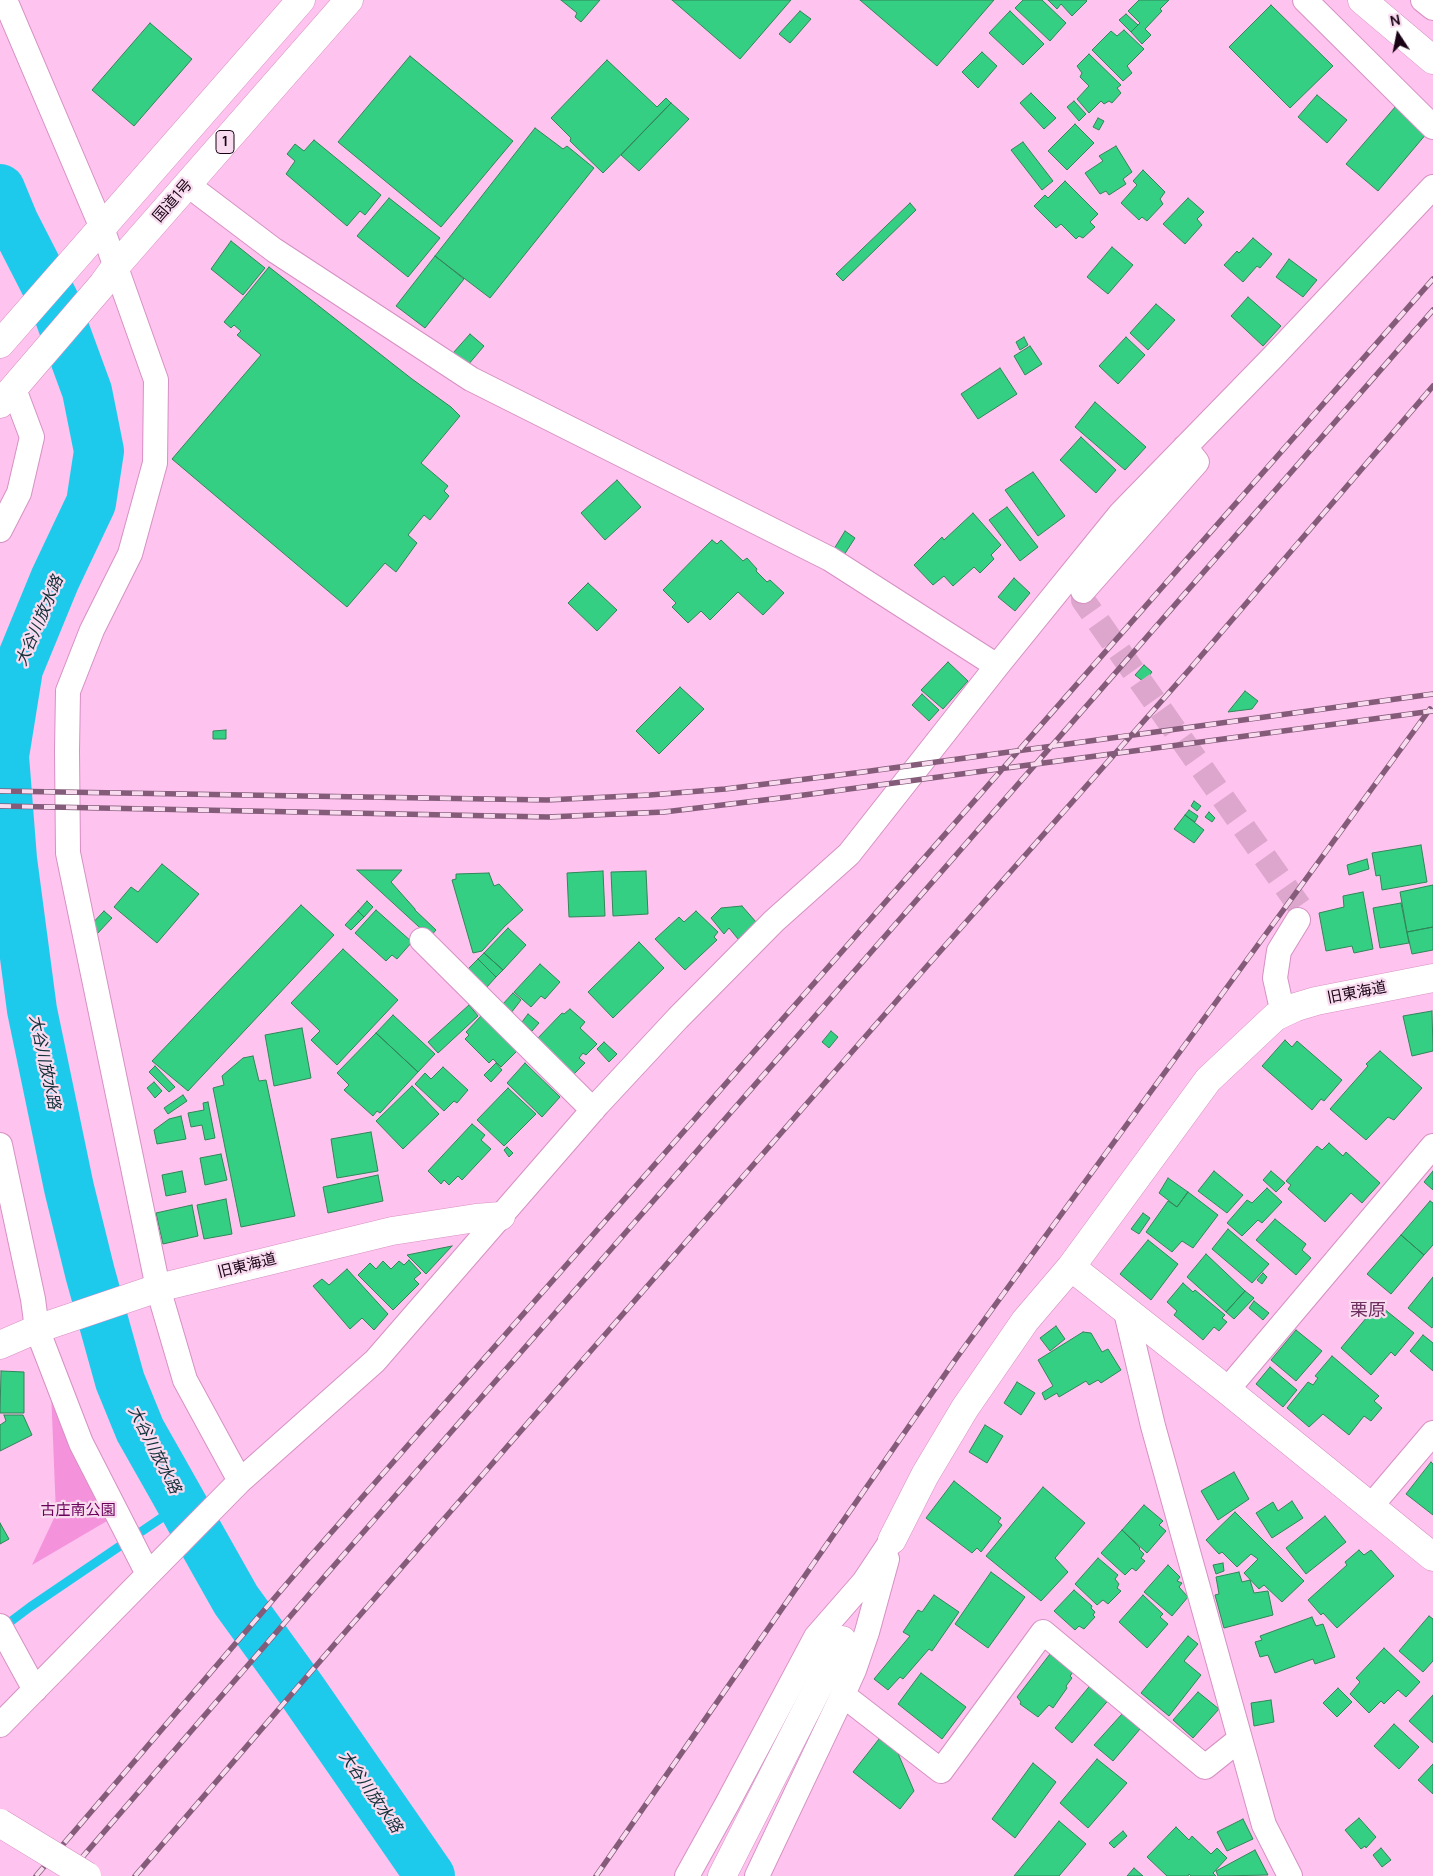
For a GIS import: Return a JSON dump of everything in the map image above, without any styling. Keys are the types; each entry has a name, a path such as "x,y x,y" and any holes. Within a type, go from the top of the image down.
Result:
{"main road":[{"name":"1","path":"4,340 301,0"},
{"name":"国道1号","path":"12,391 109,275 349,0"},
{"path":"1362,0 1433,60"},
{"name":"旧東海道","path":"892,1540 925,1475 965,1408 1025,1321 1071,1267 1208,1080 1275,1017 1296,1007 1433,978"},
{"name":"旧東海道","path":"0,1345 37,1329 158,1288 392,1231 501,1216"},
{"path":"1071,1267 1227,1390 1433,1557"},
{"path":"722,1876 842,1640"},
{"path":"0,1823 87,1876"}],"street":[{"path":"5,0 109,275 156,380 155,463 130,554 92,630 68,691 66,751 68,853 158,1288 185,1380 234,1486"},
{"path":"1304,0 1433,127"},
{"path":"1423,0 1433,8"},
{"path":"188,185 274,250 471,378 830,559 997,666"},
{"path":"0,1725 234,1486 375,1361 593,1110 678,1018 774,921 849,854 997,666 1121,513 1433,187"},
{"path":"0,530 19,493 32,437 12,391"},
{"path":"1083,591 1197,462 1185,447"},
{"path":"1283,1014 1276,978 1279,951 1298,920"},
{"path":"422,940 593,1110"},
{"path":"0,1145 33,1299 37,1329 81,1443 152,1570"},
{"path":"1227,1390 1433,1146"},
{"path":"1126,1312 1153,1426 1264,1825 1290,1876"},
{"path":"1371,1506 1433,1434"},
{"path":"842,1640 892,1540"},
{"path":"757,1876 843,1695 867,1632 892,1540"},
{"path":"687,1876 816,1638 864,1582 892,1540"},
{"path":"843,1695 941,1771 1043,1632 1205,1766 1240,1739"},
{"path":"5,1635 35,1690"}],"green space":[{"name":"古庄南公園","path":"51,1390 107,1521 32,1565 56,1514"}],"building":[{"path":"561,0 600,0 581,22 575,17 577,13"},
{"path":"672,0 791,0 740,59"},
{"path":"860,0 994,0 937,66"},
{"path":"1023,0 1042,0 1066,23 1050,41 1015,8"},
{"path":"1048,0 1087,1 1072,16 1061,4 1057,9"},
{"path":"1139,0 1169,0 1160,9 1162,11 1145,29 1151,35 1142,44 1131,32 1140,23 1128,11"},
{"path":"1271,5 1333,66 1290,108 1229,47"},
{"path":"800,11 811,19 790,43 779,34"},
{"path":"1010,11 1044,44 1023,65 989,33"},
{"path":"1126,14 1138,25 1131,32 1119,20"},
{"path":"150,23 192,59 134,126 92,90"},
{"path":"1124,30 1144,49 1127,66 1132,73 1123,81 1092,50 1111,31 1117,36"},
{"path":"982,52 997,66 978,88 962,72"},
{"path":"1089,54 1121,85 1117,88 1121,93 1112,103 1109,101 1104,104 1101,101 1089,113 1077,99 1089,86 1080,77 1082,73 1077,66"},
{"path":"410,56 513,141 441,227 338,142"},
{"path":"607,60 657,107 666,98 671,103 603,173 570,141 571,138 551,118"},
{"path":"1031,93 1056,118 1044,129 1020,103"},
{"path":"1317,95 1347,120 1327,143 1298,117"},
{"path":"1074,101 1086,114 1079,121 1067,107"},
{"path":"671,103 689,119 639,171 621,155"},
{"path":"1396,106 1427,133 1378,191 1346,164"},
{"path":"1098,118 1104,121 1099,130 1093,127"},
{"path":"1075,124 1094,143 1067,170 1048,151"},
{"path":"535,128 563,149 567,146 594,168 490,298 435,256"},
{"path":"314,140 381,195 365,215 360,211 347,226 286,174 295,161 287,154 295,144 304,151"},
{"path":"1023,142 1053,181 1042,190 1011,150"},
{"path":"1116,146 1132,172 1123,179 1126,184 1109,195 1106,191 1100,194 1085,173 1103,161 1099,156"},
{"path":"1143,170 1165,192 1160,199 1163,204 1147,221 1142,217 1139,220 1121,203 1137,185 1133,181"},
{"path":"1065,181 1098,214 1090,222 1095,227 1083,238 1079,236 1076,239 1061,224 1056,228 1034,206 1045,195 1048,198"},
{"path":"389,198 440,238 408,277 357,236"},
{"path":"1188,198 1204,212 1197,219 1202,225 1185,244 1163,224"},
{"path":"910,203 916,210 843,281 836,274"},
{"path":"1253,238 1272,254 1260,268 1257,266 1243,282 1224,265"},
{"path":"231,241 265,268 243,295 211,269"},
{"path":"1112,247 1133,265 1108,294 1087,277"},
{"path":"435,256 464,279 425,328 396,306"},
{"path":"1289,259 1317,280 1303,297 1276,277"},
{"path":"269,267 412,379 451,407 460,416 421,463 448,486 444,491 449,496 430,520 424,515 408,535 417,543 396,572 385,563 347,607 172,459 261,355 237,335 241,331 234,325 231,328 224,322"},
{"path":"1248,297 1281,326 1263,346 1231,316"},
{"path":"1156,304 1175,320 1148,350 1130,333"},
{"path":"470,334 484,346 468,365 453,353"},
{"path":"1024,337 1028,345 1020,350 1016,342"},
{"path":"1126,337 1145,355 1118,384 1099,366"},
{"path":"1030,346 1042,364 1025,375 1014,356"},
{"path":"1000,368 1017,394 978,419 961,394"},
{"path":"1095,402 1146,447 1125,470 1075,427"},
{"path":"1081,437 1116,470 1096,493 1060,460"},
{"path":"1033,472 1065,516 1038,536 1005,490"},
{"path":"617,480 641,507 605,540 581,513"},
{"path":"1007,507 1038,547 1020,561 989,520"},
{"path":"973,513 1001,545 991,555 994,559 980,573 974,567 953,586 944,576 933,585 914,565 942,537 944,540"},
{"path":"845,531 855,538 844,555 834,549"},
{"path":"712,540 717,544 721,540 743,561 747,558 767,582 770,580 784,593 763,615 738,592 710,620 701,611 688,623 672,607 676,603 663,590"},
{"path":"1014,578 1030,593 1015,611 998,597"},
{"path":"588,583 617,610 597,631 568,603"},
{"path":"948,662 968,681 943,709 921,690"},
{"path":"1144,665 1152,672 1144,682 1135,675"},
{"path":"680,687 704,709 659,754 636,731"},
{"path":"1245,691 1258,701 1252,709 1228,712"},
{"path":"922,694 939,710 929,721 912,705"},
{"path":"226,730 226,739 213,739 213,731"},
{"path":"1194,801 1201,806 1197,811 1191,806"},
{"path":"1189,810 1198,816 1195,822 1185,815"},
{"path":"1209,812 1215,818 1212,822 1205,817"},
{"path":"1185,815 1204,830 1194,843 1174,829"},
{"path":"1421,845 1427,882 1382,890 1380,875 1376,876 1372,853"},
{"path":"1367,859 1369,869 1349,875 1347,865"},
{"path":"162,864 199,894 157,943 114,907 131,887 138,892"},
{"path":"357,870 402,870 391,882 415,910 436,930 430,937"},
{"path":"603,871 605,916 569,917 567,873"},
{"path":"646,871 648,914 613,916 611,872"},
{"path":"489,873 494,886 499,884 523,910 482,951 473,953 452,880 456,879 456,874"},
{"path":"1433,885 1433,927 1407,932 1400,892"},
{"path":"1363,892 1373,949 1354,953 1352,946 1326,951 1319,913 1344,907 1343,896"},
{"path":"367,901 373,907 364,917 358,911"},
{"path":"1401,903 1409,943 1380,948 1373,908"},
{"path":"301,905 334,935 188,1091 152,1061"},
{"path":"742,906 756,922 738,939 729,928 724,934 711,918 721,908"},
{"path":"376,910 412,942 397,959 392,955 386,961 355,933"},
{"path":"104,911 112,918 96,935 88,928"},
{"path":"358,911 364,917 351,930 345,925"},
{"path":"696,911 718,932 714,937 717,940 685,970 655,939 679,917 684,922"},
{"path":"1433,927 1433,950 1412,954 1407,932"},
{"path":"508,928 526,945 503,970 484,953"},
{"path":"639,942 664,968 613,1018 588,992"},
{"path":"343,949 398,1000 337,1065 311,1040 320,1031 291,1003"},
{"path":"484,953 503,970 496,977 478,959"},
{"path":"478,959 496,977 486,988 467,970"},
{"path":"540,964 560,982 545,999 541,996 531,1007 514,992"},
{"path":"513,993 521,1000 511,1013 502,1005"},
{"path":"469,1005 478,1016 438,1053 428,1042"},
{"path":"570,1009 585,1022 580,1028 597,1044 586,1055 583,1053 579,1058 585,1063 574,1074 537,1039 562,1013 564,1014"},
{"path":"1432,1011 1433,1051 1412,1056 1403,1016"},
{"path":"528,1014 539,1023 532,1031 522,1022"},
{"path":"393,1015 435,1054 418,1072 376,1033"},
{"path":"481,1016 517,1051 501,1067 493,1059 489,1063 465,1039 469,1035 466,1032"},
{"path":"302,1028 311,1078 274,1086 265,1035"},
{"path":"831,1031 838,1037 829,1048 822,1042"},
{"path":"376,1033 418,1072 380,1113 377,1111 373,1116 344,1090 349,1085 337,1073"},
{"path":"1285,1040 1292,1047 1297,1041 1342,1080 1324,1101 1321,1099 1312,1110 1262,1066"},
{"path":"604,1042 617,1054 609,1062 597,1049"},
{"path":"1380,1051 1422,1088 1394,1120 1388,1117 1366,1140 1330,1109 1368,1066 1366,1064"},
{"path":"253,1056 259,1081 266,1080 295,1216 241,1227 213,1088 224,1085 222,1076 243,1058"},
{"path":"496,1063 502,1070 491,1082 484,1075"},
{"path":"525,1063 560,1097 542,1117 507,1083"},
{"path":"155,1066 175,1087 169,1092 149,1072"},
{"path":"443,1067 468,1090 457,1103 454,1101 444,1111 415,1084 425,1073 431,1079"},
{"path":"154,1082 162,1091 155,1098 147,1088"},
{"path":"412,1086 439,1114 403,1149 376,1121"},
{"path":"508,1088 536,1114 504,1146 477,1120"},
{"path":"183,1095 187,1101 168,1114 164,1108"},
{"path":"208,1102 215,1138 205,1140 202,1125 191,1127 188,1113 204,1110 203,1103"},
{"path":"181,1116 186,1139 157,1144 154,1130 169,1119"},
{"path":"472,1124 485,1135 481,1140 491,1149 462,1180 458,1176 449,1185 444,1180 441,1184 428,1171"},
{"path":"371,1132 378,1171 337,1178 331,1139"},
{"path":"1329,1143 1343,1156 1346,1152 1380,1183 1362,1203 1351,1193 1325,1222 1288,1189 1291,1185 1286,1181 1317,1146 1322,1150"},
{"path":"507,1147 513,1153 509,1157 504,1150"},
{"path":"221,1154 227,1180 205,1185 200,1158"},
{"path":"182,1171 186,1192 166,1196 162,1175"},
{"path":"1214,1171 1243,1195 1227,1213 1198,1191"},
{"path":"1271,1171 1285,1183 1276,1192 1263,1180"},
{"path":"1433,1171 1433,1190 1424,1182"},
{"path":"378,1175 383,1201 328,1213 323,1187"},
{"path":"1168,1178 1188,1192 1177,1207 1159,1193"},
{"path":"1267,1188 1282,1202 1262,1223 1258,1220 1242,1236 1227,1223 1247,1200 1252,1203"},
{"path":"1188,1192 1218,1215 1193,1248 1182,1241 1172,1252 1146,1232 1168,1201 1177,1207"},
{"path":"226,1199 232,1234 204,1239 197,1205"},
{"path":"1430,1201 1433,1203 1433,1245 1424,1255 1401,1235"},
{"path":"192,1205 198,1236 163,1244 156,1213"},
{"path":"1143,1213 1150,1218 1139,1234 1131,1229"},
{"path":"1275,1219 1306,1244 1302,1250 1311,1258 1296,1275 1256,1240"},
{"path":"1228,1229 1269,1264 1252,1283 1212,1249"},
{"path":"1401,1235 1424,1255 1391,1294 1367,1274"},
{"path":"1148,1240 1178,1264 1151,1300 1120,1274"},
{"path":"452,1246 426,1274 407,1255"},
{"path":"1206,1254 1245,1291 1226,1312 1187,1277"},
{"path":"409,1260 421,1273 414,1279 419,1284 393,1310 358,1275 370,1263 376,1269 383,1261 391,1269 399,1261 404,1265"},
{"path":"347,1269 388,1314 374,1330 362,1318 350,1329 313,1286 322,1279 329,1285"},
{"path":"1263,1273 1267,1277 1262,1284 1257,1280"},
{"path":"1433,1277 1433,1326 1432,1328 1408,1308"},
{"path":"1183,1283 1193,1292 1195,1290 1225,1315 1222,1318 1227,1322 1219,1331 1214,1327 1203,1340 1174,1315 1177,1311 1167,1302"},
{"path":"1245,1291 1254,1298 1234,1319 1226,1312"},
{"path":"1254,1301 1269,1313 1263,1320 1249,1308"},
{"path":"1378,1304 1414,1333 1395,1356 1391,1352 1371,1375 1341,1348"},
{"path":"1056,1326 1065,1339 1050,1351 1040,1338"},
{"path":"1296,1330 1322,1351 1296,1381 1271,1360"},
{"path":"1083,1332 1091,1333 1102,1352 1108,1349 1121,1370 1101,1383 1098,1380 1089,1385 1086,1381 1059,1397 1057,1393 1045,1400 1042,1393 1053,1386 1038,1360"},
{"path":"1423,1335 1433,1343 1433,1371 1410,1351"},
{"path":"1332,1356 1379,1396 1374,1401 1382,1408 1371,1421 1364,1416 1349,1435 1323,1414 1309,1427 1287,1408 1308,1382 1313,1385 1318,1378 1315,1376"},
{"path":"1270,1367 1297,1390 1283,1407 1256,1384"},
{"path":"1,1371 24,1372 24,1413 0,1413"},
{"path":"1017,1382 1035,1393 1021,1415 1004,1403"},
{"path":"4,1415 23,1415 32,1435 0,1451 0,1425 6,1421"},
{"path":"985,1425 1003,1436 987,1463 969,1452"},
{"path":"1431,1462 1433,1464 1433,1515 1406,1494"},
{"path":"1234,1472 1249,1499 1218,1520 1201,1491"},
{"path":"954,1481 1001,1518 998,1522 1002,1525 981,1552 977,1548 972,1553 926,1518"},
{"path":"1043,1487 1085,1523 1055,1558 1068,1572 1041,1601 986,1556"},
{"path":"1292,1501 1303,1518 1272,1538 1256,1513 1273,1502 1278,1511"},
{"path":"1144,1505 1163,1521 1159,1525 1166,1531 1147,1553 1122,1530"},
{"path":"1235,1512 1304,1581 1282,1602 1264,1585 1259,1589 1244,1573 1258,1559 1251,1554 1237,1567 1222,1552 1219,1554 1206,1540"},
{"path":"1325,1516 1346,1542 1306,1574 1286,1548"},
{"path":"0,1523 9,1539 0,1544"},
{"path":"1122,1530 1140,1548 1144,1554 1141,1558 1145,1561 1136,1571 1132,1568 1125,1575 1101,1553"},
{"path":"1359,1550 1364,1555 1371,1550 1394,1576 1337,1628 1323,1613 1321,1615 1308,1600 1347,1565 1345,1562"},
{"path":"1098,1558 1118,1575 1115,1579 1119,1584 1117,1588 1121,1591 1108,1604 1103,1600 1097,1605 1075,1584"},
{"path":"1223,1563 1224,1571 1216,1574 1213,1565"},
{"path":"1168,1565 1180,1577 1177,1581 1182,1583 1179,1587 1188,1597 1172,1616 1144,1592"},
{"path":"991,1572 1025,1597 988,1648 955,1624"},
{"path":"1239,1572 1242,1582 1250,1580 1254,1593 1268,1591 1273,1615 1224,1628 1215,1595 1219,1594 1216,1577"},
{"path":"1074,1590 1092,1606 1091,1608 1095,1612 1093,1615 1095,1617 1084,1629 1079,1626 1075,1630 1054,1611"},
{"path":"934,1595 959,1612 932,1651 929,1649 903,1679 900,1677 888,1690 874,1679 910,1636 903,1632 918,1610 922,1612"},
{"path":"1143,1595 1163,1614 1160,1617 1168,1624 1147,1648 1119,1622"},
{"path":"1429,1616 1433,1619 1433,1661 1423,1672 1399,1651"},
{"path":"1312,1617 1316,1626 1323,1624 1335,1657 1315,1664 1313,1659 1275,1673 1268,1655 1260,1657 1255,1642 1262,1640 1260,1636"},
{"path":"1188,1636 1198,1644 1184,1661 1201,1675 1169,1716 1141,1693"},
{"path":"1384,1648 1420,1682 1406,1697 1398,1690 1384,1704 1381,1701 1369,1713 1350,1694 1360,1682 1356,1678"},
{"path":"1050,1654 1073,1672 1070,1676 1072,1678 1053,1708 1049,1705 1038,1717 1020,1704 1021,1702 1017,1697"},
{"path":"921,1673 966,1707 942,1739 898,1704"},
{"path":"1093,1682 1111,1697 1072,1743 1055,1728"},
{"path":"1338,1688 1352,1702 1337,1717 1323,1703"},
{"path":"1198,1692 1219,1709 1193,1738 1173,1720"},
{"path":"1433,1695 1433,1743 1409,1721"},
{"path":"1271,1700 1274,1722 1254,1726 1251,1703"},
{"path":"1122,1714 1140,1729 1113,1761 1094,1745"},
{"path":"1394,1724 1419,1747 1399,1769 1374,1746"},
{"path":"879,1739 897,1751 914,1791 900,1809 853,1772"},
{"path":"1097,1759 1127,1783 1088,1828 1060,1803"},
{"path":"1033,1763 1056,1782 1015,1838 992,1819"},
{"path":"1433,1764 1433,1794 1418,1780"},
{"path":"1359,1818 1376,1837 1366,1848 1365,1846 1361,1849 1345,1830"},
{"path":"1243,1819 1253,1839 1227,1851 1217,1832"},
{"path":"1059,1821 1086,1844 1059,1876 1014,1876"},
{"path":"1176,1827 1189,1840 1192,1836 1211,1854 1217,1848 1227,1858 1213,1873 1216,1876 1191,1876 1189,1874 1188,1876 1167,1876 1147,1857"},
{"path":"1123,1831 1127,1836 1114,1848 1109,1843"},
{"path":"1381,1848 1391,1860 1382,1867 1373,1855"},
{"path":"1255,1850 1268,1875 1218,1876 1216,1871"},
{"path":"1134,1868 1143,1876 1127,1876"}],"waterway":[{"name":"大谷川放水路","path":"0,189 14,223 54,301 87,391 99,451 91,503 55,579 18,669 4,756 12,859 32,1010 69,1188 90,1273 120,1381 140,1430 236,1600 302,1691 430,1876"},
{"path":"2,1628 182,1504"}],"tunnel":[{"path":"1083,591 1083,600 1300,907 1298,920"}],"railway":[{"path":"36,1876 308,1559 1433,279"},
{"path":"66,1876 325,1576 1433,310"},
{"path":"135,1876 340,1638 913,982 1189,670 1433,386"},
{"path":"0,791 547,800 650,795 725,789 863,772 1433,694"},
{"path":"596,1876 955,1360 1430,709"},
{"path":"0,806 548,817 664,812 1433,711"}],"district":[{"name":"栗原","path":"1368,1311"}]}
